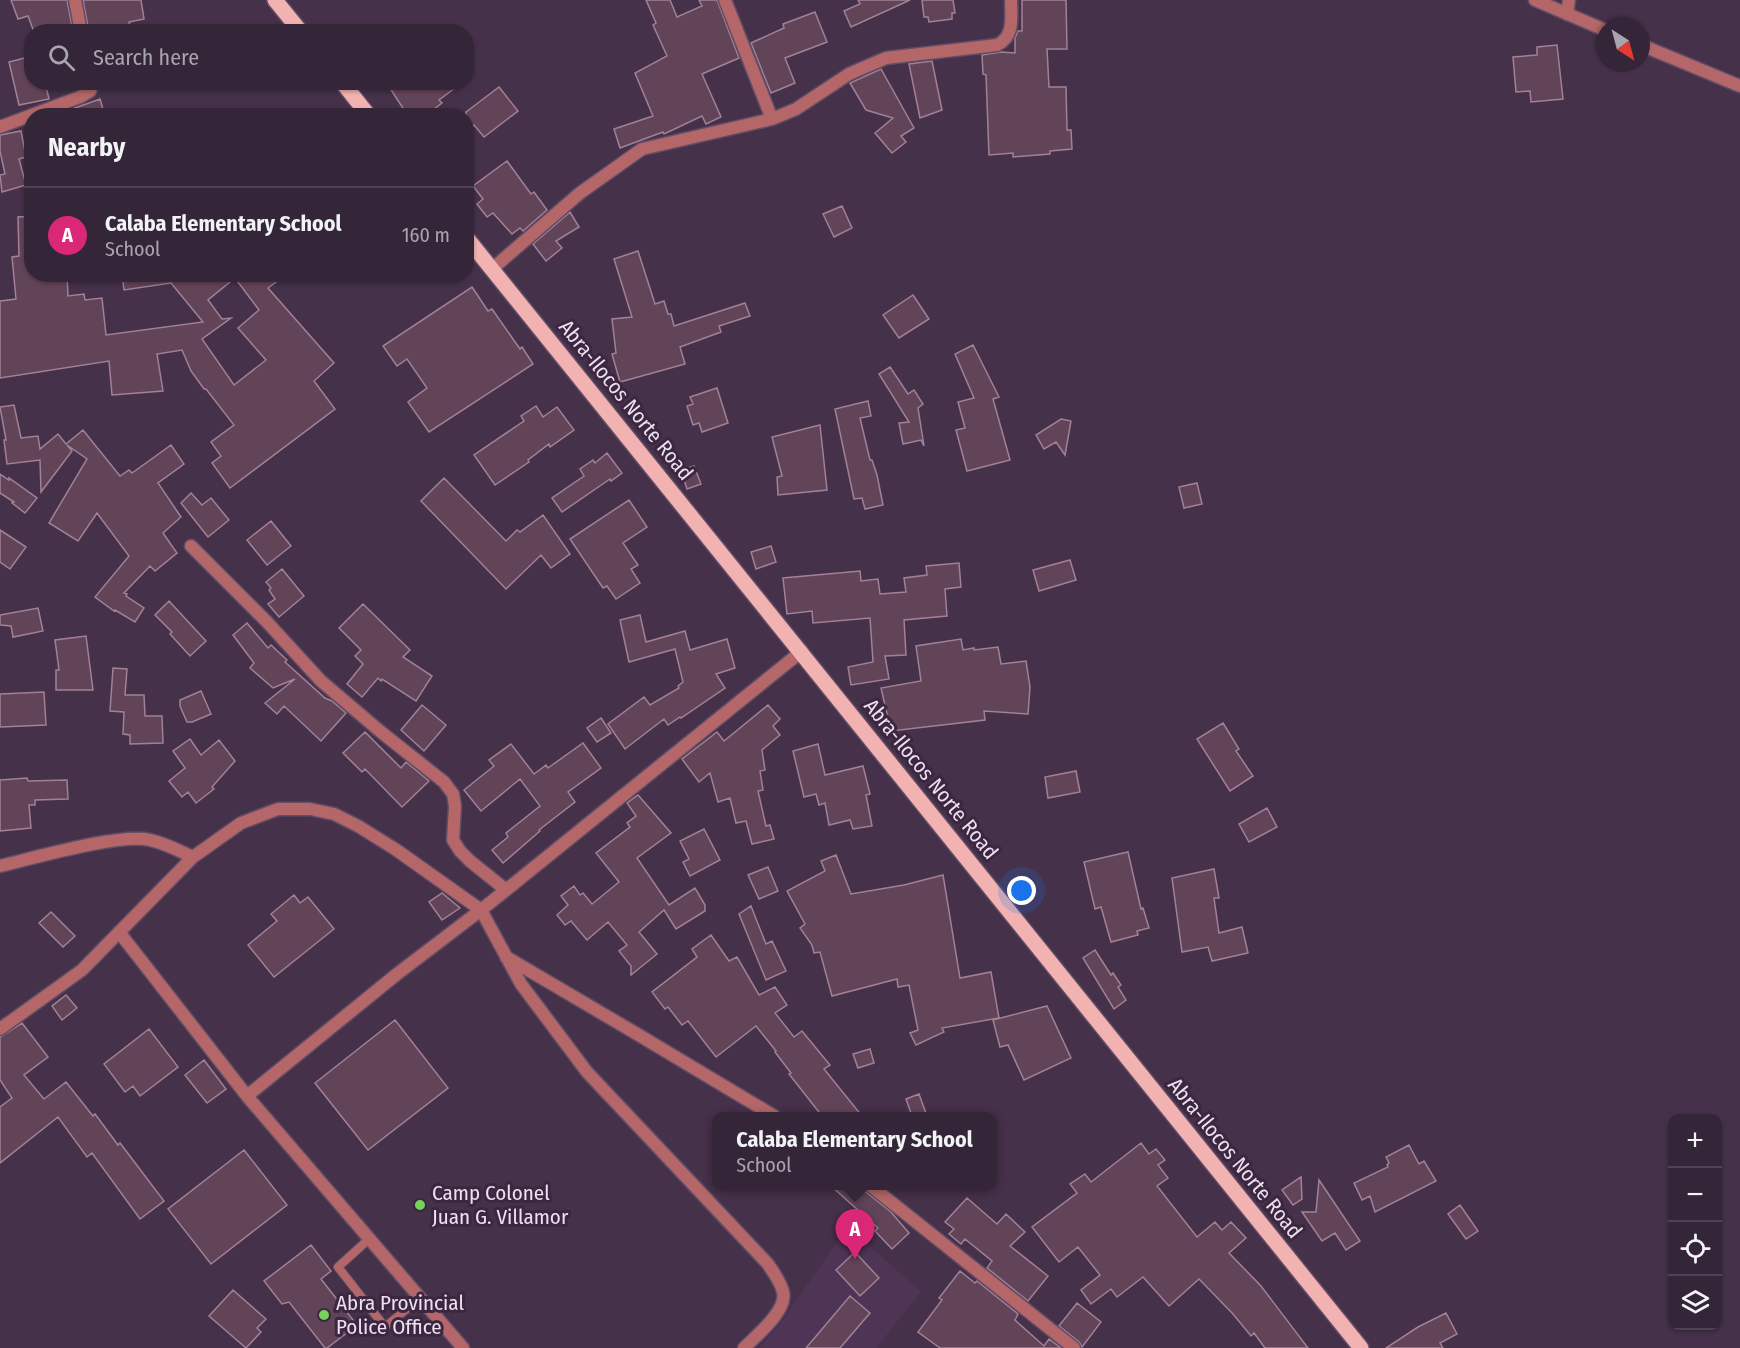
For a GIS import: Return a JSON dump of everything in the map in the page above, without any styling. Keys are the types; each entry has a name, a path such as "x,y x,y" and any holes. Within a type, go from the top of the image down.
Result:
{"main road":[{"path":"275,0 294,24"},
{"path":"348,90 363,108"},
{"name":"Abra-Ilocos Norte Road","path":"474,247 802,651 1360,1348"}],"street":[{"path":"75,0 80,24"},
{"path":"724,0 772,119"},
{"path":"492,269 580,193 642,149 772,119 796,109 849,74 886,58 997,45 1004,42 1011,30 1011,0"},
{"path":"1535,0 1596,26"},
{"path":"1567,14 1569,0"},
{"path":"1650,49 1740,86"},
{"path":"51,108 80,97 91,90"},
{"path":"0,127 24,118"},
{"path":"191,546 267,622 321,681 444,782 453,794 455,806 453,840 470,861 506,890"},
{"path":"246,1096 802,651"},
{"path":"0,1029 82,970 193,857 241,823 278,809 310,809 334,814 395,849 481,910 521,984 587,1072 768,1263 784,1293 784,1302 772,1319 744,1348"},
{"path":"0,866 93,844 125,840 149,839 193,857"},
{"path":"119,932 246,1096 463,1348"},
{"path":"505,956 767,1112"},
{"path":"877,1190 1074,1348"}],"lane":[{"path":"369,1239 338,1267 385,1327 420,1298"}],"shaded area":[{"path":"848,1226 921,1292 876,1348 759,1348 780,1324"}],"building":[{"path":"11,0 67,0 72,24 31,24 28,16 18,19"},
{"path":"83,0 141,0 144,19 129,22 130,24 88,24"},
{"path":"646,0 670,0 677,17 702,6 699,0 717,0 739,58 702,74 721,117 706,124 702,116 664,134 663,132 620,148 614,129 653,116 635,73 667,56 653,25 656,23"},
{"path":"858,0 910,0 851,27 844,11 860,4"},
{"path":"922,0 953,0 955,13 952,13 952,19 929,22 928,17 924,17"},
{"path":"1022,0 1066,0 1067,49 1047,49 1049,87 1066,87 1067,130 1071,130 1072,149 1050,151 1050,154 1013,157 1013,153 989,155 986,75 983,74 982,55 1001,52 1015,53 1015,38 1018,31 1022,31"},
{"path":"815,12 827,42 785,58 795,83 771,93 751,43 784,28 783,24"},
{"path":"1557,45 1563,99 1531,102 1530,91 1516,92 1513,57 1537,55 1537,47"},
{"path":"24,58 24,90 47,90 49,99 19,105 9,62"},
{"path":"932,61 942,110 920,118 909,64"},
{"path":"881,69 914,128 901,136 906,142 892,153 875,133 893,118 866,110 850,83"},
{"path":"499,87 518,111 484,137 474,125 474,108 471,108"},
{"path":"391,90 452,90 439,100 442,103 435,108 403,108"},
{"path":"100,99 103,108 75,108"},
{"path":"21,131 24,147 24,158 19,159 24,186 2,192 0,175 5,174 0,151 0,135"},
{"path":"507,161 531,194 534,192 547,210 523,231 520,228 512,234 493,213 487,217 477,204 483,199 474,185"},
{"path":"842,206 852,228 834,237 823,214"},
{"path":"570,212 579,227 556,241 562,248 546,261 533,244"},
{"path":"18,217 24,217 24,282 67,282 68,296 84,294 85,300 102,298 106,335 203,322 171,283 124,290 123,282 230,282 208,300 222,319 231,318 202,339 234,385 266,360 238,328 259,310 238,282 276,282 268,288 334,363 314,381 335,409 230,488 212,463 221,456 211,442 234,425 191,371 182,350 157,354 163,391 112,395 109,361 0,378 0,301 16,299 12,257 19,256"},
{"path":"638,251 655,304 664,301 674,326 745,303 750,316 719,326 721,332 680,347 685,364 620,382 612,354 616,353 612,319 632,317 614,259"},
{"path":"472,287 488,311 492,309 533,364 429,432 408,402 427,388 407,359 397,366 383,346"},
{"path":"913,295 929,319 899,338 883,315"},
{"path":"973,345 999,397 993,399 1010,460 967,471 956,430 965,428 958,402 974,398 955,354"},
{"path":"890,367 908,394 914,390 923,404 918,408 924,446 921,440 903,444 899,423 909,422 879,374"},
{"path":"717,388 728,423 702,432 699,423 693,425 687,406 693,404 690,397"},
{"path":"868,401 871,416 860,418 870,460 872,460 877,475 883,505 865,509 862,498 854,499 835,409"},
{"path":"14,405 21,438 38,436 40,449 58,434 66,444 83,430 120,476 129,470 132,473 171,445 184,464 158,483 181,517 163,533 177,553 155,571 150,566 124,593 144,608 135,622 114,611 95,597 129,556 97,513 78,541 49,523 87,459 67,445 72,451 41,492 40,460 7,464 4,440 6,440 0,407"},
{"path":"536,406 543,417 557,407 574,430 550,447 549,444 528,460 529,462 495,485 474,455 524,421 521,416"},
{"path":"1061,419 1071,421 1065,455 1056,442 1044,449 1036,435"},
{"path":"820,425 827,490 778,495 777,477 782,476 772,437"},
{"path":"607,453 622,473 562,512 552,498 584,476 580,469 593,460 595,463"},
{"path":"694,466 701,484 687,489 681,470"},
{"path":"0,474 37,498 25,513 0,493"},
{"path":"444,478 506,541 517,530 520,532 543,515 570,554 551,568 541,555 506,589 421,501"},
{"path":"1197,483 1202,504 1184,508 1179,487"},
{"path":"191,493 202,505 211,498 229,520 208,537 181,503"},
{"path":"629,500 647,527 623,543 638,565 631,569 640,583 616,599 607,586 603,588 570,539"},
{"path":"271,521 291,546 267,565 247,540"},
{"path":"0,530 26,547 10,569 0,562"},
{"path":"771,546 776,562 756,569 751,552"},
{"path":"1070,560 1076,580 1039,591 1033,570"},
{"path":"959,563 961,587 945,589 947,616 904,620 906,655 885,656 889,679 851,685 848,667 873,662 870,618 813,623 812,611 787,614 783,578 860,571 861,581 878,579 880,594 906,592 904,578 927,575 926,566"},
{"path":"282,569 304,596 279,617 268,604 275,599 266,582"},
{"path":"169,601 206,641 190,656 170,634 172,632 155,615"},
{"path":"363,604 410,650 403,657 432,676 416,701 378,678 362,697 347,684 363,664 355,656 361,650 339,628"},
{"path":"38,608 43,631 13,637 11,626 0,625 0,615"},
{"path":"640,615 646,642 685,631 690,650 727,639 735,668 716,674 725,688 668,725 664,719 625,749 608,724 644,697 650,705 679,688 678,686 683,682 675,649 629,662 620,620"},
{"path":"247,623 268,648 271,645 287,660 285,662 325,698 346,713 321,741 284,706 277,714 265,703 295,679 273,688 250,668 254,663 233,635"},
{"path":"86,636 93,690 56,690 56,670 59,670 55,640"},
{"path":"961,639 963,650 998,647 1001,664 1026,661 1030,687 1028,714 984,711 985,720 891,731 881,688 921,681 916,646"},
{"path":"113,668 127,669 125,695 144,695 145,716 162,716 163,743 130,744 130,735 123,734 124,712 110,711"},
{"path":"201,691 211,714 187,722 180,706 180,700"},
{"path":"44,692 46,725 0,727 0,694"},
{"path":"422,705 446,725 424,751 401,730"},
{"path":"768,705 780,719 773,726 780,735 762,750 765,770 760,771 763,790 758,791 766,826 770,825 774,839 752,844 746,821 736,823 730,798 718,802 710,773 699,782 682,759 717,732 724,741"},
{"path":"601,718 611,733 597,742 587,728"},
{"path":"1223,723 1239,749 1236,751 1253,776 1230,791 1197,739"},
{"path":"365,732 401,768 406,762 429,781 402,807 365,769 362,772 343,753"},
{"path":"190,739 201,755 219,740 235,761 212,787 214,789 196,803 188,792 182,797 169,781 185,768 173,751"},
{"path":"583,743 601,768 568,792 575,802 539,830 503,863 492,850 508,837 506,833 540,806 520,779 481,811 464,790 494,766 489,760 511,744 534,774 546,765 548,768"},
{"path":"818,744 825,775 863,766 870,794 866,795 872,826 853,829 850,820 829,825 825,803 819,805 816,794 804,797 793,751"},
{"path":"1076,771 1080,792 1048,798 1045,777"},
{"path":"27,778 28,781 67,780 68,799 35,800 35,805 29,805 31,828 0,831 0,780"},
{"path":"638,795 671,833 637,858 669,905 695,888 705,905 705,911 676,929 664,910 639,932 657,954 631,975 631,966 619,951 627,945 608,922 587,940 571,921 565,925 557,915 568,905 561,896 574,886 580,895 583,893 592,904 619,882 596,853 630,827 627,823 636,816 627,803"},
{"path":"1267,808 1277,827 1249,842 1239,824"},
{"path":"704,829 720,860 690,876 683,862 689,859 680,841"},
{"path":"1128,852 1141,909 1143,908 1149,928 1137,931 1138,935 1111,942 1101,907 1095,909 1084,862"},
{"path":"836,855 851,894 904,885 943,875 960,978 991,972 999,1018 942,1028 944,1032 916,1045 910,1033 918,1030 909,985 898,987 897,979 832,996 820,952 814,953 812,945 800,928 805,924 787,891 825,871 821,861"},
{"path":"768,867 778,891 759,899 748,875"},
{"path":"1214,869 1219,898 1214,898 1219,933 1242,927 1248,953 1212,961 1208,947 1182,952 1172,878"},
{"path":"442,893 460,908 442,920 429,902"},
{"path":"294,895 300,903 308,897 334,929 274,977 248,945 277,921 271,914"},
{"path":"751,906 766,944 772,941 786,971 766,980 739,914"},
{"path":"51,912 75,936 63,947 39,923"},
{"path":"711,935 729,961 737,957 759,995 775,987 787,1005 775,1013 794,1037 802,1031 830,1065 824,1069 859,1112 819,1112 756,1026 716,1057 688,1021 682,1025 668,1007 665,1009 652,992 697,957 692,949"},
{"path":"1095,950 1111,975 1113,973 1121,985 1118,987 1126,1000 1114,1009 1083,958"},
{"path":"66,995 77,1008 62,1020 52,1006"},
{"path":"1047,1006 1071,1058 1024,1080 1008,1045 1000,1047 993,1020"},
{"path":"395,1020 448,1088 368,1150 315,1083"},
{"path":"22,1023 48,1057 24,1075 44,1099 66,1082 93,1116 95,1114 118,1145 120,1143 164,1201 140,1219 92,1153 87,1157 58,1117 0,1163 0,1107 12,1098 0,1080 0,1037"},
{"path":"149,1029 178,1067 140,1096 133,1086 125,1092 104,1064"},
{"path":"870,1049 874,1063 858,1068 853,1054"},
{"path":"204,1060 226,1089 207,1103 185,1075"},
{"path":"919,1094 926,1112 911,1112 906,1099"},
{"path":"1141,1143 1149,1154 1156,1149 1165,1160 1158,1165 1168,1178 1157,1186 1197,1237 1215,1222 1222,1230 1231,1222 1246,1238 1229,1253 1261,1286 1308,1348 1265,1348 1254,1333 1251,1336 1199,1279 1169,1306 1143,1277 1117,1297 1111,1289 1091,1304 1081,1290 1100,1275 1078,1247 1059,1262 1032,1227 1077,1193 1070,1184 1085,1174 1091,1182"},
{"path":"1409,1145 1419,1164 1424,1161 1436,1181 1375,1212 1370,1196 1362,1200 1354,1183 1388,1167 1386,1157"},
{"path":"244,1150 287,1205 211,1264 168,1209"},
{"path":"1301,1177 1302,1199 1293,1205 1282,1190"},
{"path":"1319,1180 1360,1241 1346,1250 1335,1233 1322,1241 1302,1212 1316,1212"},
{"path":"836,1190 865,1190 891,1212 909,1233 892,1249 875,1231 878,1228"},
{"path":"967,1198 997,1224 1006,1214 1025,1232 1010,1246 1048,1276 1028,1301 987,1268 992,1261 965,1239 961,1244 949,1234 954,1229 945,1222"},
{"path":"1460,1205 1478,1231 1466,1239 1448,1214"},
{"path":"311,1245 331,1271 321,1279 357,1325 327,1348 289,1302 282,1304 264,1281"},
{"path":"855,1252 879,1278 860,1296 836,1270"},
{"path":"960,1271 975,1283 977,1281 1018,1314 1015,1320 1044,1346 1049,1339 1061,1348 940,1348 918,1332 942,1300 939,1298"},
{"path":"233,1290 266,1319 257,1328 261,1332 246,1348 209,1316"},
{"path":"850,1296 870,1313 840,1348 806,1348"},
{"path":"1077,1303 1101,1322 1082,1347 1059,1326"},
{"path":"1446,1313 1457,1334 1440,1343 1443,1348 1386,1348 1418,1327"}],"place":[{"name":"Camp Colonel Juan G. Villamor","path":"420,1205"},
{"name":"Calaba Elementary School","path":"855,1259"},
{"name":"Abra Provincial Police Office","path":"324,1315"}]}
